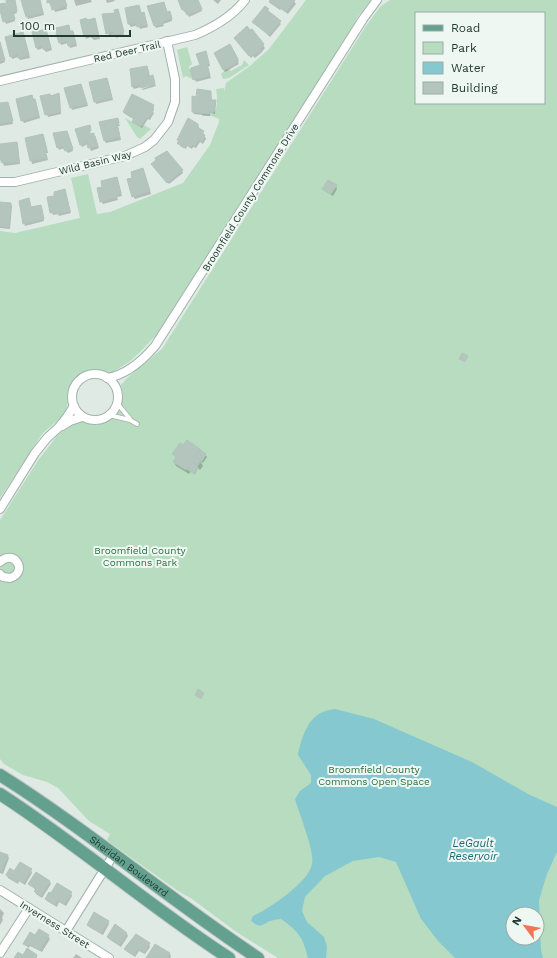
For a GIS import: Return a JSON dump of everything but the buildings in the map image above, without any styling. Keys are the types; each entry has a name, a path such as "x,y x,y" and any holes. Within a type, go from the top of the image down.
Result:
{"main road":[{"name":"Sheridan Boulevard","path":"0,775 56,812 193,913 258,958"},
{"name":"Sheridan Boulevard","path":"0,794 229,958"}],"street":[{"name":"Red Deer Trail","path":"0,81 195,34 208,29 233,13 245,0"},
{"name":"Broomfield County Commons Drive","path":"107,378 119,375 133,366 152,349 363,19 378,0"},
{"name":"Wild Basin Way","path":"0,182 15,182 125,156 140,150 154,140 168,122 175,102 175,79 167,41"},
{"path":"116,389 133,366"},
{"path":"91,375 101,375 107,378 116,389 118,396 114,410 109,415 99,420 89,419 82,416 77,412 74,406 72,394 78,382 91,375"},
{"path":"0,509 35,453 47,438 58,428 74,406"},
{"path":"58,428 82,416"},
{"path":"0,562 6,558 12,558 17,562 19,569 16,575 10,578 3,577 0,574"},
{"path":"66,931 114,854"},
{"name":"Inverness Street","path":"0,890 109,958"},
{"path":"0,953 29,908"}],"lane":[{"path":"117,403 130,420"},
{"path":"109,415 130,420 137,424"}],"green space":[{"path":"306,0 371,0 358,16 352,28 158,333 129,362 113,372 92,371 79,375 68,393 67,409 59,419 42,434 0,498 0,231 15,233 80,218 71,178 88,174 97,214 110,212 183,183 210,145 219,122 219,119 212,116 202,116 203,113 210,114 215,111 217,102 216,89 224,88 224,92 226,83 251,65 269,49"},
{"path":"390,0 557,0 557,958 278,958 235,931 192,899 178,891 112,844 107,840 110,834 89,821 58,788 47,782 23,775 4,764 0,759 0,520 39,459 57,436 71,424 79,421 95,425 111,420 117,414 122,403 121,385 127,378 162,349 366,26 380,7"},
{"path":"187,47 192,64 189,67 192,79 186,76 183,78 177,50"},
{"path":"244,60 249,65 229,78 223,79 221,74 225,70 229,69 231,71 242,65"},
{"path":"125,118 141,127 144,125 151,129 140,139 137,137"}],"water":[{"name":"LeGault Reservoir","path":"335,709 374,719 472,762 528,794 557,807 557,852 547,874 539,900 539,906 505,906 505,946 541,946 543,958 455,958 439,942 421,919 396,862 379,857 353,861 325,876 305,897 302,911 307,922 324,937 327,947 326,958 308,958 299,935 292,927 281,919 270,921 261,926 251,921 253,916 278,901 296,887 304,879 312,864 311,851 295,799 300,791 311,783 311,775 298,755 303,736 309,724 317,715 324,711"}],"park label":[{"name":"Broomfield County Commons Park","path":"140,556"},
{"name":"Broomfield County Commons Open Space","path":"374,774"}]}
